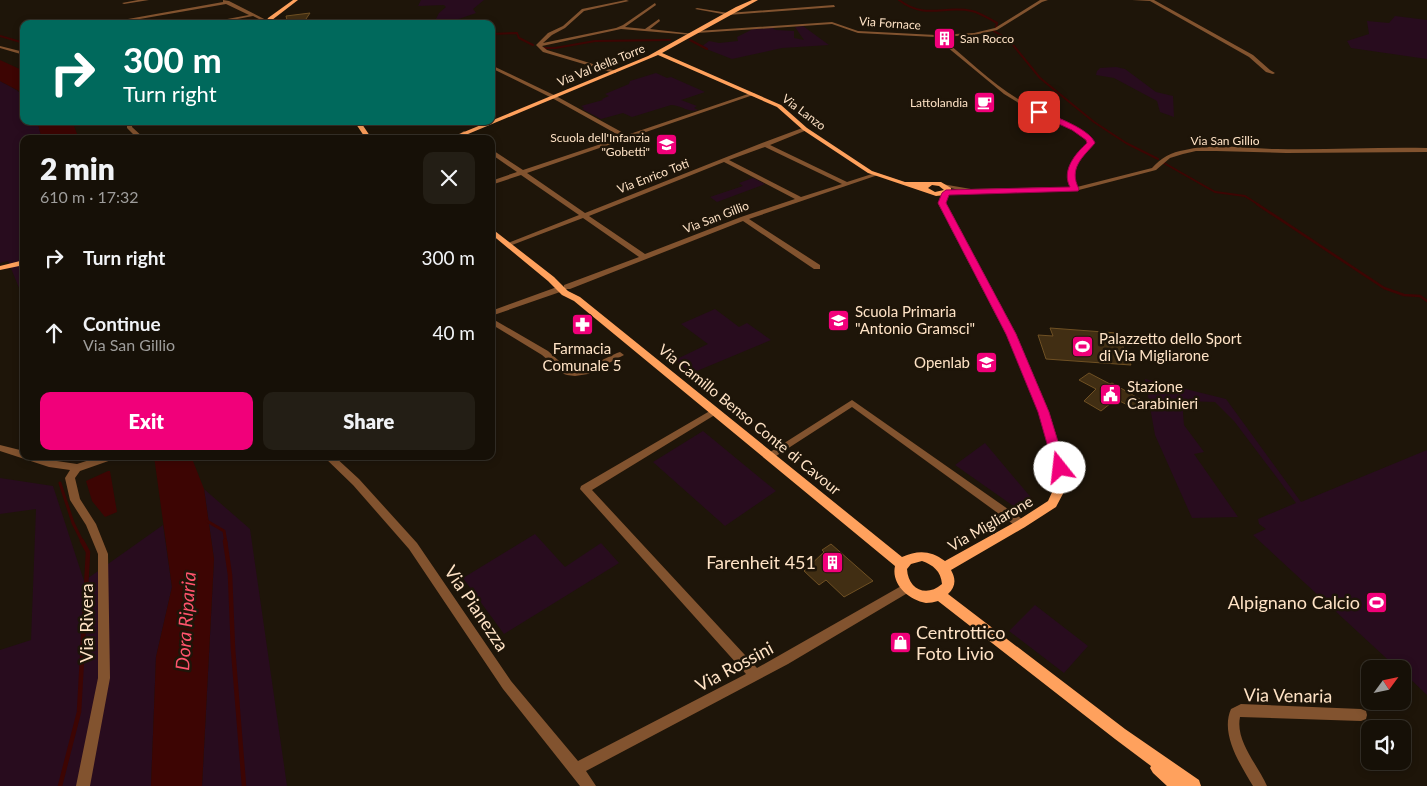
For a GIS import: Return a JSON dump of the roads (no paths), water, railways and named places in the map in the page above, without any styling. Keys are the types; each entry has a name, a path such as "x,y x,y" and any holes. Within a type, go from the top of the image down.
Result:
{"street":[{"path":"124,4 147,0"},
{"path":"222,0 263,20"},
{"path":"272,20 296,0"},
{"name":"Via Val della Torre","path":"495,121 658,53 756,0"},
{"name":"Via Fornace","path":"623,28 695,33 838,23 858,32 936,36 974,34 996,29 1042,0"},
{"path":"1134,0 1155,0"},
{"path":"1151,0 1252,56 1268,71 1273,73"},
{"path":"538,45 564,27 583,10 627,1"},
{"path":"125,20 228,2"},
{"path":"538,45 624,26 655,4"},
{"path":"697,9 728,14 834,6"},
{"path":"225,20 254,15"},
{"path":"646,30 659,20"},
{"path":"936,36 957,52 994,86 1090,139 1091,143 1077,157 1074,164 1072,182 1075,189"},
{"path":"538,45 545,51 614,72"},
{"path":"0,46 20,53"},
{"name":"Via Lanzo","path":"658,53 779,106 805,129 875,175 944,193"},
{"path":"495,68 554,97 626,137"},
{"path":"495,182 753,94"},
{"path":"129,125 129,127 138,135"},
{"name":"Via Val della Torre","path":"459,135 484,125"},
{"name":"Via Enrico Toti","path":"510,244 805,129"},
{"path":"764,144 847,184"},
{"name":"Via San Gillio","path":"944,193 1075,189 1154,169 1162,160 1173,154 1189,151 1227,149 1266,151 1427,150"},
{"path":"495,154 643,256"},
{"path":"724,160 800,199"},
{"name":"Via San Gillio","path":"495,313 564,288 743,218 875,175"},
{"name":"Via Migliarone","path":"929,189 944,193 1011,334 1044,412 1060,468 1060,488 1052,504 944,568"},
{"path":"743,218 817,267"},
{"name":"Via Camillo Benso Conte di Cavour","path":"495,233 902,564"},
{"path":"0,268 20,263"},
{"path":"495,322 557,362 568,372 585,372 620,355"},
{"path":"770,456 852,403 1021,524"},
{"path":"715,412 584,489 755,675"},
{"path":"0,448 20,454"},
{"path":"40,460 77,468 102,460"},
{"name":"Via Pianezza","path":"332,460 356,482 413,546 507,685 589,786"},
{"name":"Via Rivera","path":"77,468 70,478 74,500 91,524 103,554 104,678 83,786"},
{"path":"922,556 930,558 944,568 949,580 945,591 940,595 920,596 907,588 900,576 902,564 908,559 922,556"},
{"name":"Via Rossini","path":"575,770 755,675 907,588"},
{"path":"940,595 1120,734 1193,786"},
{"name":"Via Venaria","path":"1260,786 1236,738 1233,724 1235,713 1241,710 1361,715"},
{"path":"1120,734 1179,786"}],"water":[{"path":"0,60 20,69 20,91 0,81"},
{"path":"38,125 74,125 77,135 41,135"},
{"name":"Dora Riparia","path":"155,460 193,460 204,489 214,559 202,786 151,786 156,657 172,587"},
{"path":"110,471 117,512 105,517 92,501 86,481"}],"waterway":[{"path":"899,0 908,6 926,11 962,10 975,12 997,23 996,27"},
{"path":"994,31 1009,40 1040,78 1094,122 1126,143 1158,159"},
{"path":"495,34 517,33 519,38 533,45"},
{"path":"0,36 20,42"},
{"path":"542,48 555,48 595,41 670,40"},
{"path":"690,40 707,49"},
{"path":"1164,163 1215,192 1245,196 1259,205"},
{"path":"1257,204 1384,288 1404,295 1420,296 1427,301"},
{"path":"60,483 73,523 82,541"},
{"path":"207,521 224,531 226,543"},
{"path":"60,786 79,712 88,552 82,541"},
{"path":"225,541 230,575 233,649 244,786"}],"place":[{"name":"San Rocco","path":"944,38"},
{"name":"Lattolandia","path":"984,102"},
{"name":"Scuola dell'Infanzia \"Gobetti\"","path":"666,144"},
{"name":"Scuola Primaria \"Antonio Gramsci\"","path":"839,320"},
{"name":"Farmacia Comunale 5","path":"582,325"},
{"name":"Palazzetto dello Sport di Via Migliarone","path":"1083,347"},
{"name":"Openlab","path":"986,362"},
{"name":"Stazione Carabinieri","path":"1111,395"},
{"name":"Farenheit 451","path":"832,562"},
{"name":"Alpignano Calcio","path":"1376,602"},
{"name":"Centrottico Foto Livio","path":"900,642"}]}
